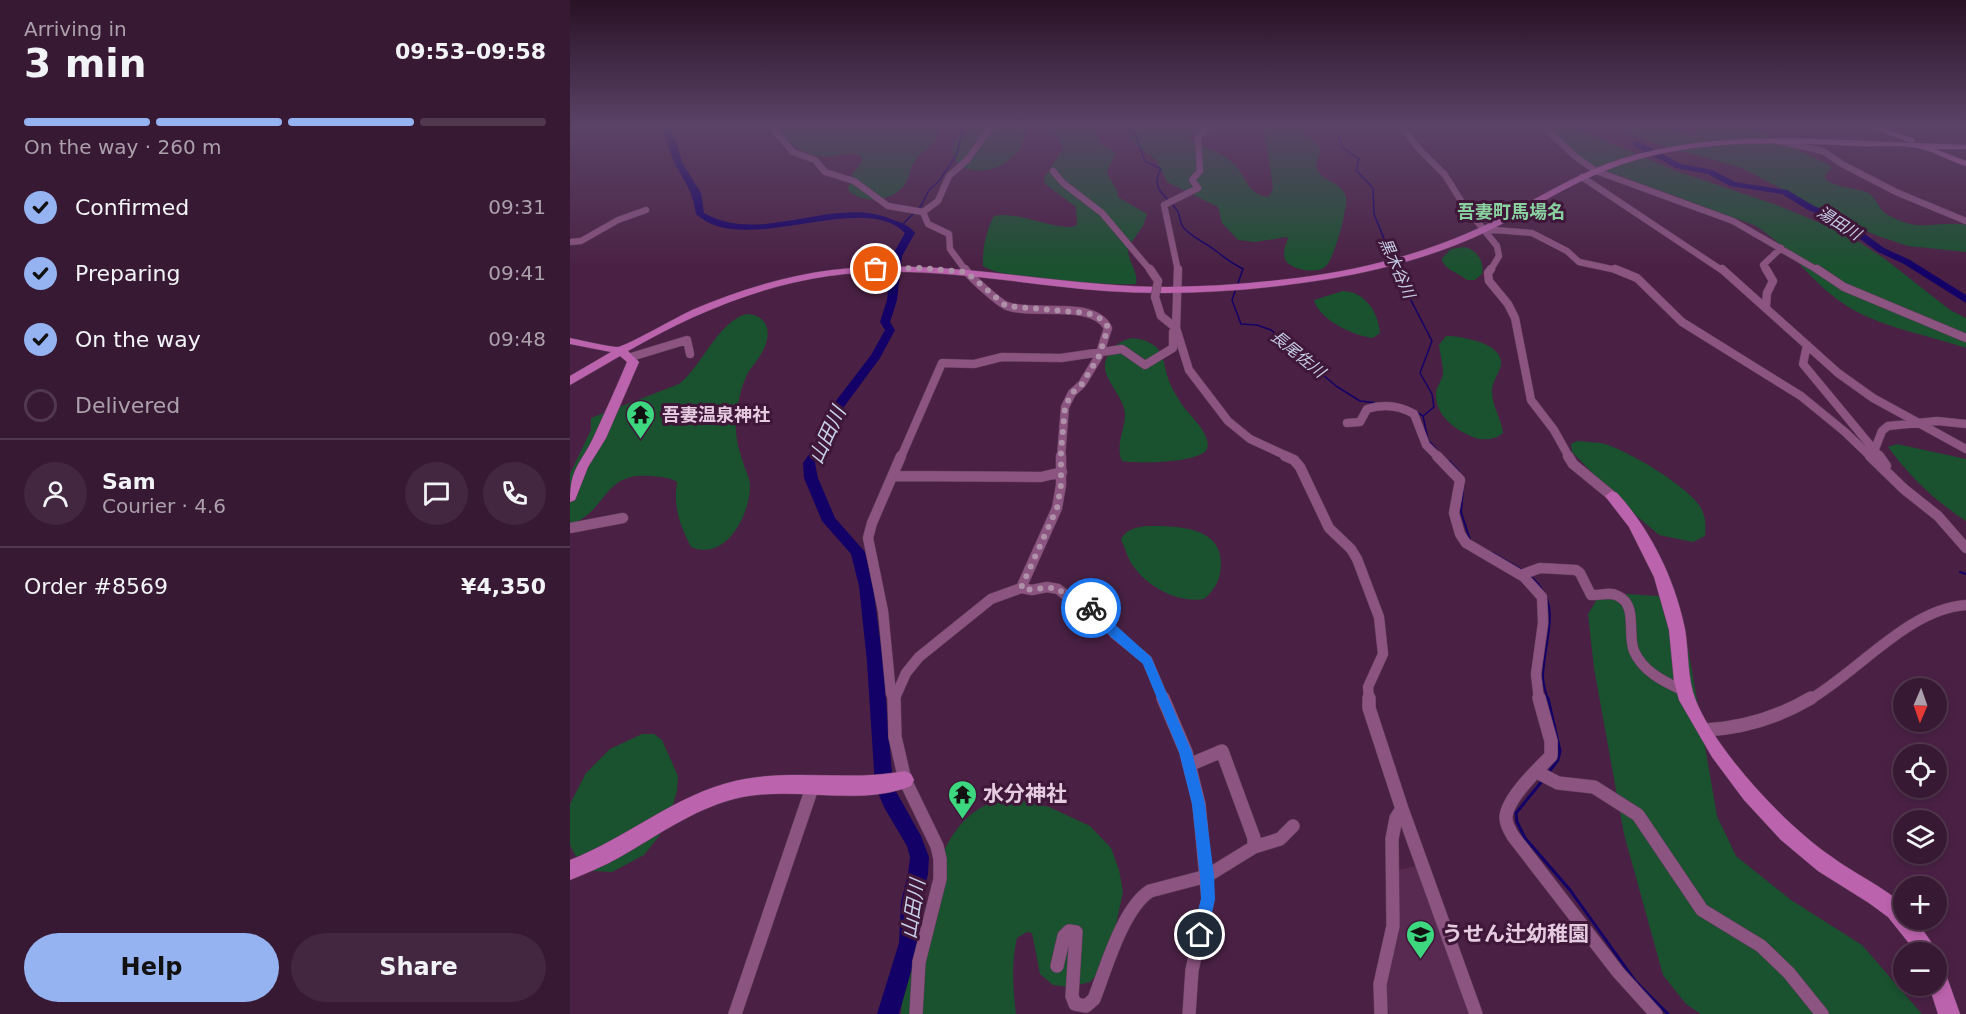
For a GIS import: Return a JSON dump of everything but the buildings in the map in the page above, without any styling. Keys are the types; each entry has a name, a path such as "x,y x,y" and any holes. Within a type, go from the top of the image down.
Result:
{"street":[{"path":"829,173 854,181 888,206 920,211 938,201 952,173"},
{"path":"1055,173 1063,183 1102,213 1123,240 1146,262 1158,281 1156,307 1168,324 1176,328"},
{"path":"1198,173 1192,180 1198,188 1196,191 1164,206 1183,290 1176,306 1176,328 1189,370 1216,408 1250,439 1294,460 1300,467 1329,528 1351,549 1357,559 1379,617 1383,641 1383,654 1368,687 1369,708 1402,809 1476,1014"},
{"path":"1443,173 1463,204 1499,251 1499,256 1488,273 1489,281 1508,304 1515,318 1531,400 1554,430 1573,464 1612,496 1630,515 1640,532 1668,597 1678,631 1684,691 1691,709 1722,757 1772,817 1792,837 1826,864 1893,908"},
{"path":"570,381 625,354 696,311 778,283 828,273 876,269 940,270 1078,286 1183,290 1332,276 1398,261 1460,240 1591,173"},
{"path":"1603,173 1715,213 1781,248 1844,287 1966,338"},
{"path":"1860,173 1896,192 1966,221"},
{"path":"1582,177 1715,262 1838,373 1873,398 1966,449"},
{"path":"570,242 581,241 618,220 646,210"},
{"path":"920,211 928,224 950,234 950,249 966,272 1006,306 1097,316 1107,324 1108,328 1100,353 1085,380 1072,393 1065,407 1061,452 1062,472 1057,508 1021,588"},
{"path":"1484,229 1532,233 1568,251 1578,262 1620,270 1637,278 1682,322 1816,408 1938,516 1966,548"},
{"path":"1766,306 1767,293 1773,281 1763,265 1781,248"},
{"path":"894,699 891,694 883,610 868,538 872,523 942,363 974,364 1002,357 1061,358 1125,349 1140,364 1145,365 1173,348 1173,332 1176,328"},
{"path":"570,341 625,354 687,340 690,354"},
{"path":"1807,345 1803,364 1875,449 1893,478"},
{"path":"570,497 574,483 600,438 632,367 625,354"},
{"path":"1347,423 1360,422 1367,409 1371,407 1392,407 1414,414 1426,445 1460,480 1460,489 1454,507 1461,537 1474,549 1524,573 1544,600 1536,676 1538,695 1552,751 1542,776 1511,802 1506,818 1513,836 1624,979 1656,1014"},
{"path":"1875,449 1882,431 1888,426 1937,421 1966,424"},
{"path":"892,476 1041,477 1062,472"},
{"path":"570,528 622,518"},
{"path":"1524,573 1558,568 1576,570 1580,573 1587,593 1592,596 1597,597 1609,593 1622,597 1628,603 1631,613 1630,637 1633,650 1642,664 1652,675 1684,691"},
{"path":"916,1014 920,963 940,879 940,859 938,846 902,781 895,737 894,699 906,673 919,657 992,599 1021,588 1032,590 1047,587 1058,589 1068,597 1090,607 1115,634 1147,660 1186,752 1198,804 1208,899 1192,970 1189,1014"},
{"path":"1705,730 1740,728 1790,710 1827,689 1908,628 1946,606 1966,605"},
{"path":"1189,765 1222,750 1254,838 1254,847"},
{"path":"1542,776 1594,787 1638,815 1702,910 1711,917 1736,928 1776,958 1822,1014"},
{"path":"570,870 605,855 681,809 712,797 761,786 902,781"},
{"path":"735,1014 813,785"},
{"path":"1381,1014 1380,984 1393,926 1392,839 1396,818 1402,809"},
{"path":"1056,966 1064,936 1069,931 1076,932 1073,1000 1075,1004 1082,1007 1090,1004 1135,902 1150,891 1207,876 1254,847 1280,839 1293,826"},
{"path":"1912,930 1921,942"},
{"path":"1943,996 1949,1014"}],"shaded area":[{"name":"うせん辻幼稚園","path":"1417,866 1470,1014 1389,1014 1384,988 1397,870"}],"green space":[{"path":"910,173 903,187 897,192 891,196 876,199 860,198 848,190 852,174"},
{"path":"1047,173 1108,173 1117,190 1118,197 1147,214 1143,226 1128,247 1136,275 1136,284 1033,279 995,271 983,266 985,241 994,216 1015,216 1061,227 1077,225 1076,207 1045,184 1044,178"},
{"path":"1163,173 1241,173 1255,192 1269,197 1273,188 1271,173 1320,173 1341,188 1346,197 1340,234 1329,262 1321,269 1311,271 1294,267 1286,261 1284,256 1287,237 1255,242 1238,240 1222,223 1218,207 1167,182"},
{"path":"1613,173 1683,173 1777,205 1850,236 1885,259 1950,310 1966,318 1966,348 1879,322 1847,306 1813,278 1765,232 1754,225"},
{"path":"1752,173 1827,173 1826,180 1835,185 1870,194 1884,212 1900,221 1919,225 1966,225 1966,252 1908,246 1844,222"},
{"path":"1464,247 1472,250 1481,260 1482,274 1475,280 1467,280 1443,262 1442,258 1451,249"},
{"path":"1343,291 1358,295 1369,304 1376,317 1380,333 1373,338 1356,334 1338,326 1317,307 1314,300"},
{"path":"746,314 760,318 765,323 768,334 765,347 746,377 738,404 737,437 750,484 746,509 734,532 725,542 715,548 704,550 691,547 678,516 677,482 650,476 634,476 623,480 614,486 583,518 570,525 570,474 591,430 591,418 679,384 688,376 726,326"},
{"path":"1446,336 1480,342 1500,357 1501,364 1492,391 1493,402 1503,433 1500,435 1489,439 1473,437 1453,426 1439,409 1436,391 1442,378 1443,366 1439,345"},
{"path":"1132,338 1148,342 1160,352 1169,382 1183,406 1204,432 1208,444 1202,454 1181,460 1122,461 1120,444 1125,414 1120,399 1107,376 1105,361 1116,345"},
{"path":"1577,441 1602,443 1616,448 1642,461 1682,488 1699,505 1703,513 1705,536 1693,542 1659,535 1623,504 1572,452 1571,444"},
{"path":"1897,444 1966,459 1966,521 1933,497 1905,468 1888,447"},
{"path":"1146,526 1169,526 1193,530 1213,541 1219,550 1220,573 1215,587 1204,599 1184,599 1165,592 1147,581 1133,566 1121,539 1129,531"},
{"path":"1611,593 1658,596 1673,608 1688,648 1717,816 1736,856 1791,900 1862,945 1893,981 1893,996 1906,996 1922,1014 1701,1014 1686,1004 1663,975 1624,834 1594,668 1588,614 1599,596"},
{"path":"642,734 654,734 662,740 678,776 677,791 671,811 659,836 644,855 612,872 593,871 575,855 570,845 570,804 586,773 610,749"},
{"path":"1009,798 1049,807 1090,826 1111,848 1119,870 1123,892 1108,962 1090,982 1069,987 1053,985 1040,974 1032,933 1027,932 1017,938 1015,948 1013,976 1016,1014 901,1014 902,1003 945,849 950,839 963,822 979,809 998,800"}],"waterway":[{"name":"山田川","path":"685,173 697,193 700,214 714,222 734,226 757,226 873,215 902,226 910,233 897,256 892,300 885,322 890,330 876,356 835,410 822,445 809,463 811,478 829,521 858,552 866,586 875,662 884,786 891,803 915,842 919,857 918,874 911,902 909,943 888,1014"},
{"path":"902,225 921,206 929,190 944,173"},
{"name":"長尾佐川","path":"1159,173 1158,188 1178,212 1183,227 1243,269 1232,300 1241,324 1257,325 1271,330 1336,386 1360,401 1378,403"},
{"name":"黒木谷川","path":"1359,173 1373,188 1374,214 1401,281 1432,341 1420,373 1432,394 1434,407 1423,416"},
{"name":"湯田川","path":"1713,173 1733,184 1784,192 1811,208 1837,218 1881,250 1907,262 1966,300"},
{"name":"長尾佐川","path":"1410,408 1423,416"},
{"path":"1423,416 1428,440 1436,449"},
{"path":"1449,461 1459,472"},
{"path":"1464,479 1461,512 1470,540"},
{"path":"1493,553 1524,571"},
{"path":"1960,572 1966,574"},
{"path":"1529,575 1540,586 1547,598 1550,610 1543,677 1548,700"},
{"path":"1548,698 1560,751 1558,760 1548,773"},
{"path":"1543,780 1516,813 1517,822 1525,838 1570,890 1636,982 1668,1014"}],"way so far":[{"path":"876,269 922,268 966,272 1011,308 1087,313 1097,316 1107,324 1108,328 1099,356 1085,380 1072,393 1065,407 1061,485 1057,508 1021,588 1026,590 1047,587 1058,589 1068,597 1091,608"}],"place":[{"name":"吾妻温泉神社","path":"641,440"},
{"name":"水分神社","path":"962,820"},
{"name":"うせん辻幼稚園","path":"1421,960"}],"district":[{"name":"吾妻町馬場名","path":"1511,211"}],"route":[{"path":"1091,608 1115,634 1147,660 1186,752 1198,804 1207,876 1208,899 1200,935"}]}
